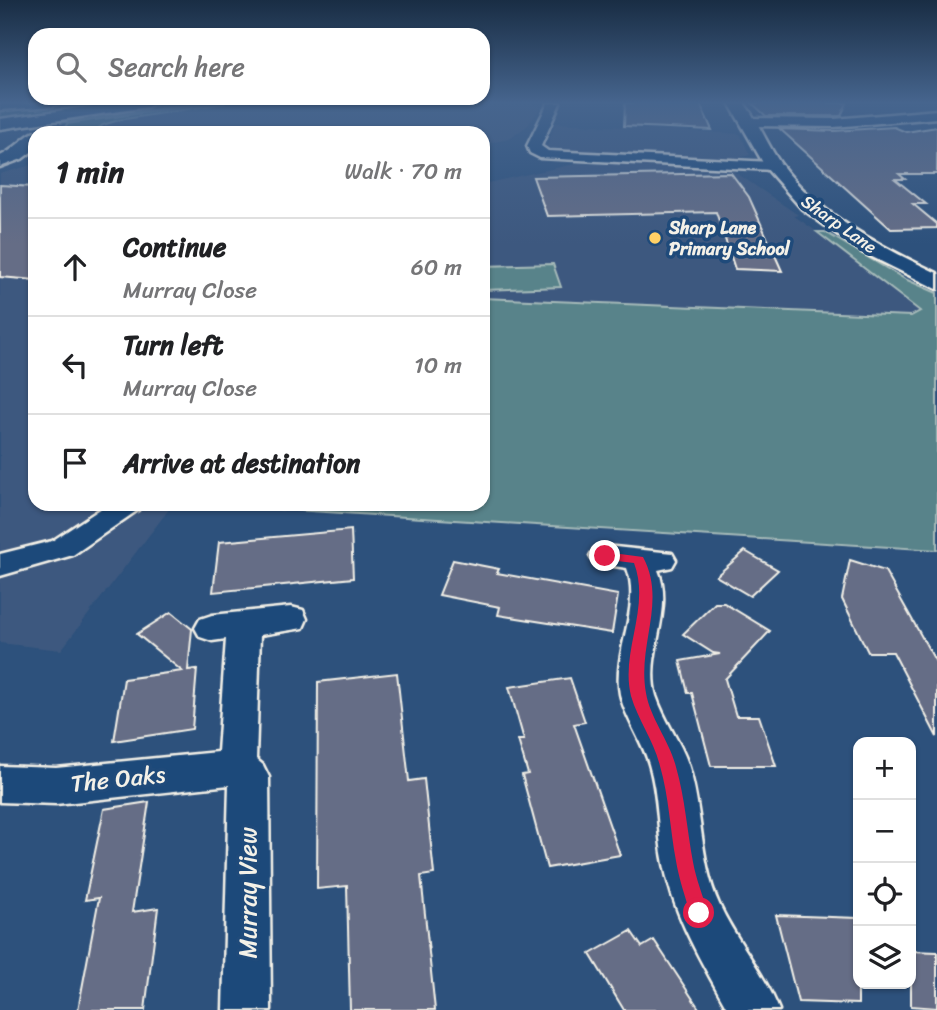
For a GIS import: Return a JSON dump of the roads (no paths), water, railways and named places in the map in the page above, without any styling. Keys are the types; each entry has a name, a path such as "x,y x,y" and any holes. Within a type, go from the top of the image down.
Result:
{"street":[{"path":"0,162 26,150"},
{"path":"536,150 538,153 557,157 773,166"},
{"name":"Sharp Lane","path":"765,150 773,166 794,192 820,214 891,260 937,282"},
{"path":"0,565 62,548 118,511"},
{"path":"635,558 647,580 645,617 636,656 638,695 668,763 678,806 685,863 699,913 755,1010"},
{"path":"243,771 228,627 291,620"},
{"name":"The Oaks","path":"0,784 56,786 243,771"},
{"name":"Murray View","path":"243,771 247,1010"}],"place":[{"name":"Sharp Lane Primary School","path":"655,238"}]}
